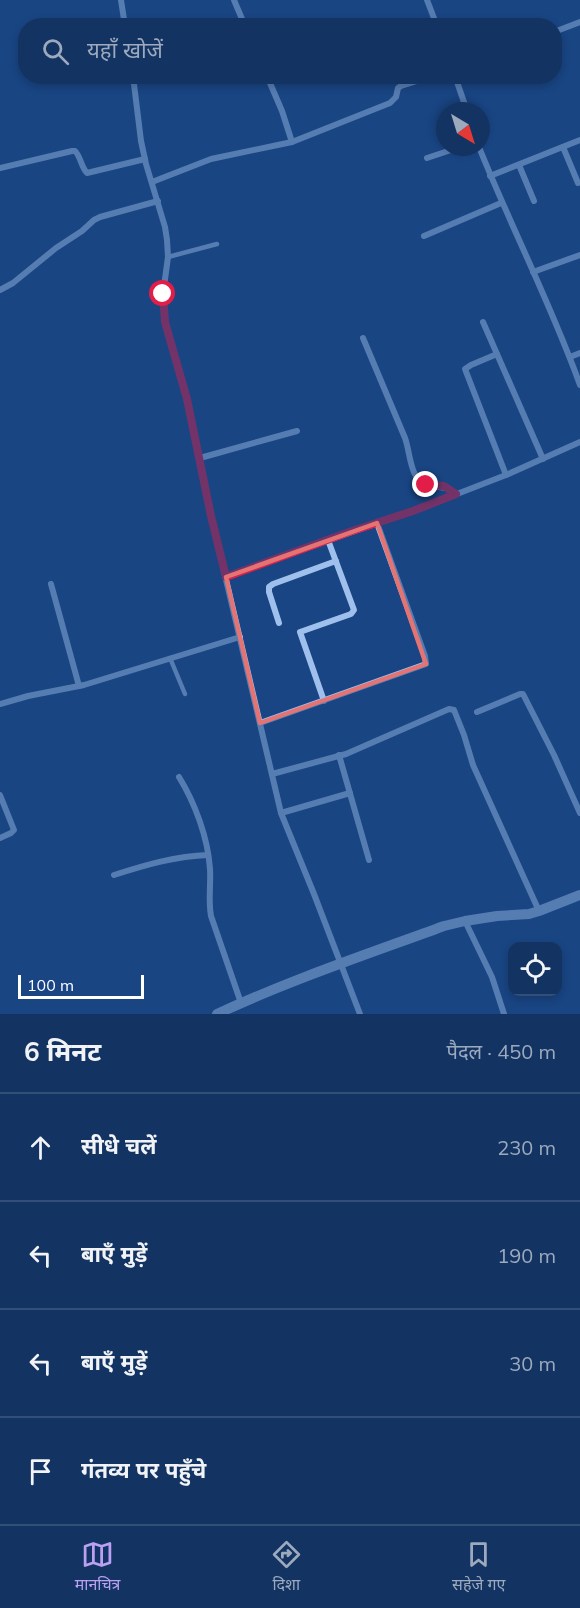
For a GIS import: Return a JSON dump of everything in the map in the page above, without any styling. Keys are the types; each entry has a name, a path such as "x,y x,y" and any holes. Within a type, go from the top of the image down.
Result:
{"street":[{"path":"121,0 124,18"},
{"path":"234,0 242,18"},
{"path":"427,0 434,18"},
{"path":"562,29 580,22"},
{"path":"134,84 141,141 165,226 168,257 163,294 165,322 187,399 211,516 281,813 360,1014"},
{"path":"270,84 292,142"},
{"path":"152,182 211,159 292,142 394,101 398,88 407,84"},
{"path":"458,84 464,102"},
{"path":"490,176 580,140"},
{"path":"563,147 578,183"},
{"path":"0,168 72,151 78,153 87,173 145,159"},
{"path":"427,158 436,155"},
{"path":"482,156 580,385"},
{"path":"519,165 534,201"},
{"path":"0,290 21,277 94,220 158,201"},
{"path":"424,236 501,203"},
{"path":"533,272 580,255"},
{"path":"483,322 543,459"},
{"path":"363,338 405,438 413,471 417,478 426,485 444,486 456,494"},
{"path":"570,357 580,353"},
{"path":"497,354 465,369 506,475"},
{"path":"200,458 297,430"},
{"path":"226,577 413,511 506,475 580,442"},
{"path":"260,723 426,664 377,523"},
{"path":"324,701 300,632 353,612 328,540"},
{"path":"279,623 268,592 269,587 336,561"},
{"path":"51,584 79,686"},
{"path":"0,704 79,686 240,637"},
{"path":"477,712 520,694 525,697 580,813"},
{"path":"272,774 339,755 449,710 454,710 473,765 539,912"},
{"path":"339,755 369,860"},
{"path":"179,777 193,800 208,855 211,916 242,1003"},
{"path":"281,813 350,793"},
{"path":"0,795 14,830 0,838"},
{"path":"114,875 147,864 208,855"},
{"path":"217,1014 340,964 444,926 497,916 539,912 580,895"},
{"path":"465,921 492,977 504,1014"}],"lane":[{"path":"168,257 217,244"},
{"path":"170,658 186,694"}],"highlighted area":[{"path":"377,523 426,664 260,723 226,577"}],"route":[{"path":"163,294 165,322 187,399 226,577 456,494 444,486 426,485"}]}
